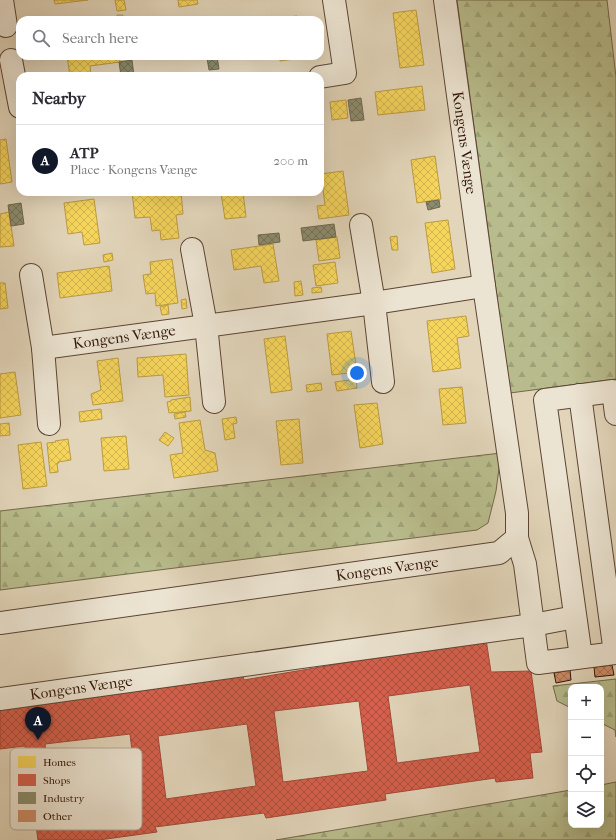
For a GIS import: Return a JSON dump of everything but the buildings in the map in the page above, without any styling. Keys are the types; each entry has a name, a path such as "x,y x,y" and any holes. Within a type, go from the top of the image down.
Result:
{"street":[{"path":"2,0 6,26"},
{"path":"324,76 345,73 338,0"},
{"name":"Kongens Vænge","path":"0,622 499,553 517,538 517,513 445,0"},
{"path":"11,60 16,86"},
{"path":"361,225 374,303 383,382"},
{"path":"192,249 206,325 214,402"},
{"path":"31,275 43,348 49,424"},
{"name":"Kongens Vænge","path":"43,348 374,303 484,286"},
{"path":"581,657 546,400 613,391 616,414"},
{"path":"517,538 525,564 538,663 616,653 580,395"},
{"name":"Kongens Vænge","path":"0,698 533,625 575,617"}],"green space":[{"path":"457,0 607,0 616,77 616,379 510,393"},
{"path":"501,453 496,491 488,523 477,530 0,590 0,511"},
{"path":"616,679 616,737 615,730 604,724 604,684 571,684"},
{"path":"568,684 568,706 557,701 553,686"},
{"path":"616,782 616,840 276,840 568,791 568,828 604,828 604,784"}],"place":[{"name":"ATP","path":"38,740"}]}
